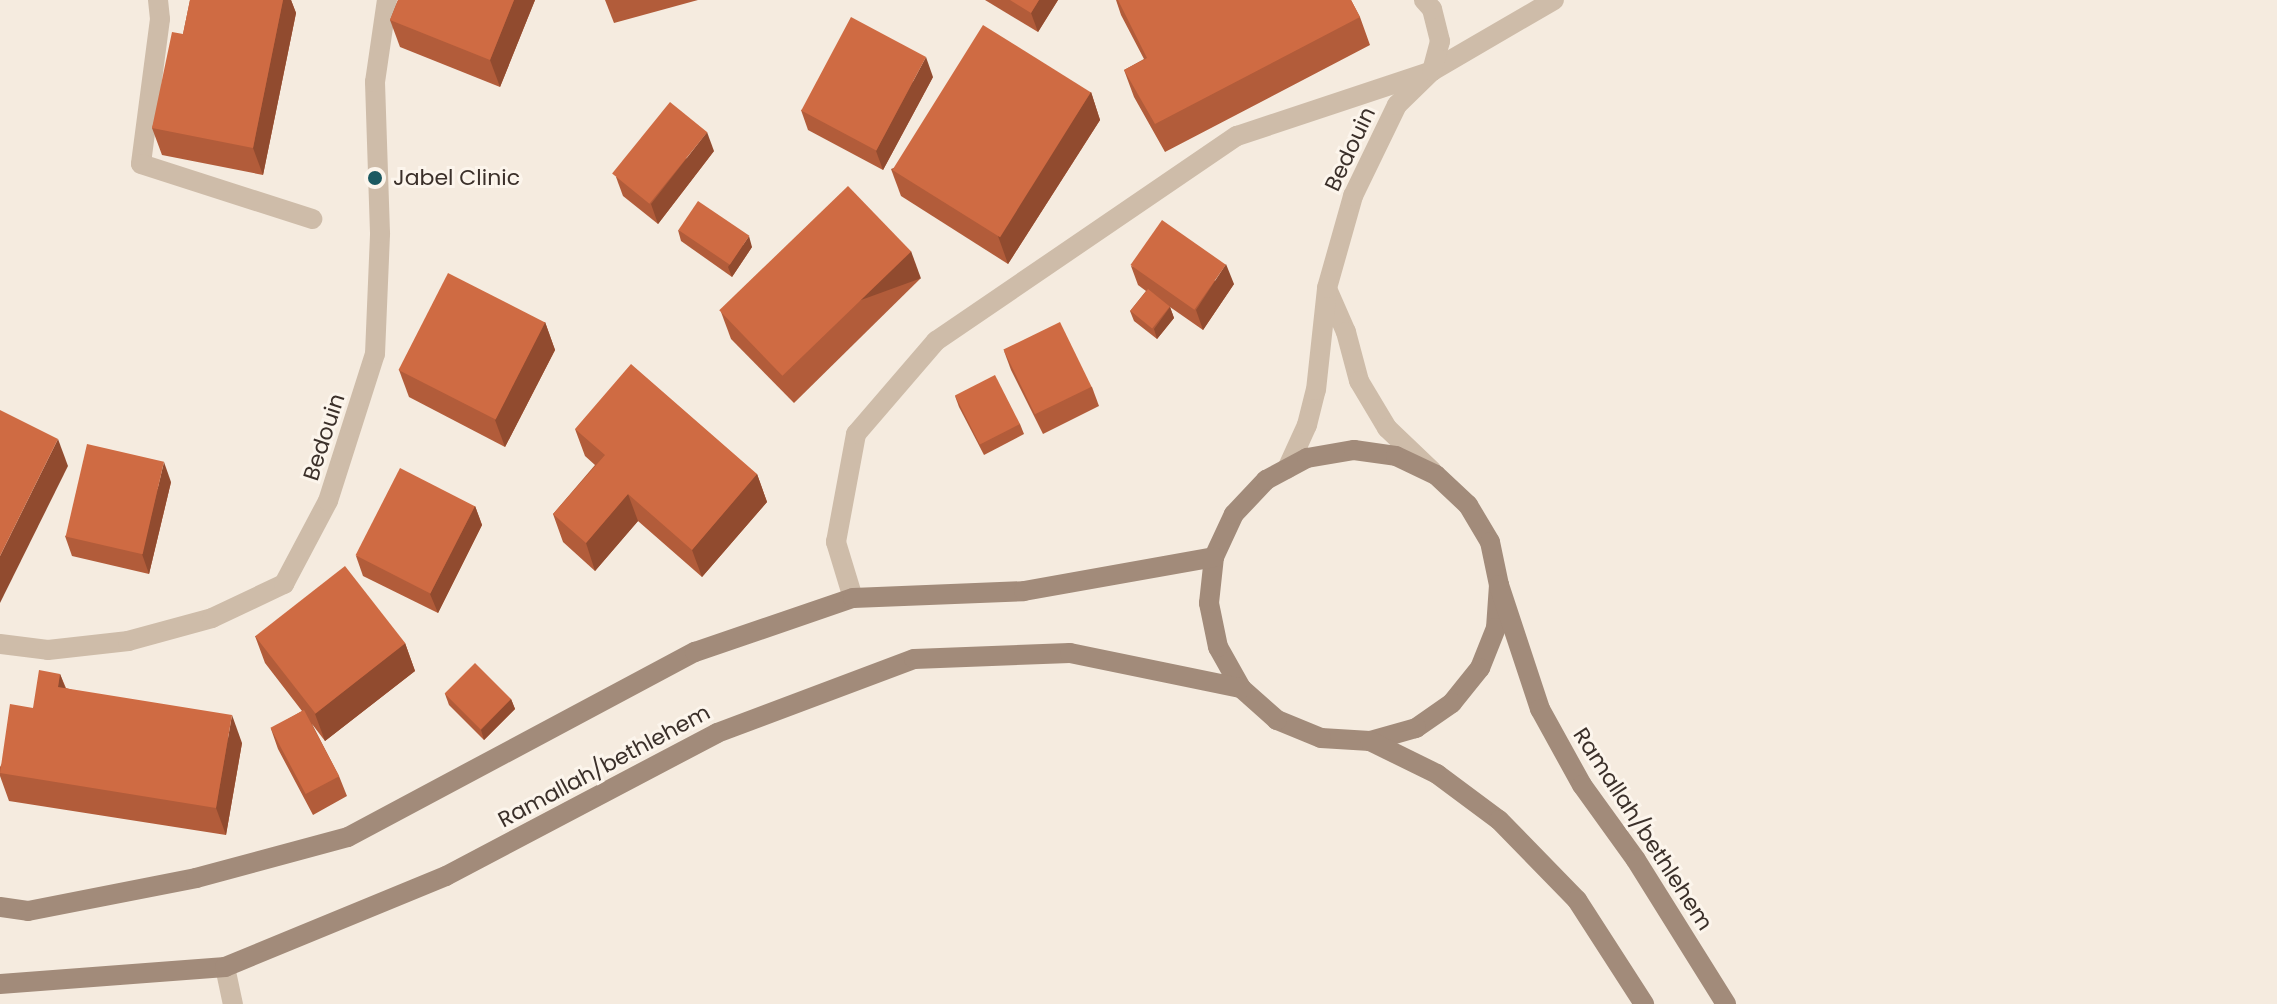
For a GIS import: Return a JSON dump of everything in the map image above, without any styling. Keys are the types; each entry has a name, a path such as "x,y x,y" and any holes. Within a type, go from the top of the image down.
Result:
{"main road":[{"path":"1354,450 1396,456 1436,475 1468,505 1490,542 1499,585 1496,628 1480,668 1452,703 1416,728 1370,741 1321,738 1277,720 1241,688 1218,647 1209,603 1214,557 1234,514 1266,480 1307,458 1354,450"},
{"path":"0,907 28,911 196,878 348,837 695,652 853,598 1024,591 1214,557"},
{"name":"Ramallah/bethlehem","path":"1499,585 1540,709 1582,785 1636,860 1726,1004"},
{"name":"Ramallah/bethlehem","path":"0,984 225,967 446,876 717,733 914,659 1070,653 1241,688"},
{"path":"1370,741 1437,774 1499,820 1577,900 1644,1004"}],"street":[{"path":"158,0 160,19 141,164 312,219"},
{"name":"Bedouin","path":"0,644 48,650 128,641 212,618 284,584 328,501 375,354 380,233 375,82 387,0"},
{"path":"1424,0 1432,9 1440,41 1432,71"},
{"path":"853,598 836,542 856,434 936,341 1237,136 1432,71 1554,0"},
{"name":"Bedouin","path":"1287,469 1307,425 1316,390 1327,288 1353,196 1397,105 1432,71"},
{"path":"1327,288 1346,332 1359,381 1387,428 1436,475"},
{"path":"225,967 233,1004"}],"building":[{"path":"190,0 283,0 253,148 152,128 172,32 183,34"},
{"path":"398,0 514,0 490,60 390,20"},
{"path":"1010,0 1039,0 1031,13"},
{"path":"1118,0 1351,0 1360,17 1155,124 1124,70 1147,58"},
{"path":"851,17 926,57 876,150 801,111"},
{"path":"983,25 1091,92 1000,237 892,170"},
{"path":"670,102 707,132 649,204 612,173"},
{"path":"848,186 911,251 782,376 719,310"},
{"path":"698,201 749,236 730,265 678,230"},
{"path":"1162,220 1226,265 1194,310 1130,265"},
{"path":"448,273 545,322 496,420 399,370"},
{"path":"1148,289 1170,307 1152,328 1130,311"},
{"path":"1060,322 1092,387 1035,414 1003,350"},
{"path":"631,364 757,474 692,550 628,494 586,543 553,514 605,455 575,429"},
{"path":"995,375 1020,424 980,444 955,395"},
{"path":"0,410 58,439 0,556"},
{"path":"87,444 164,462 143,554 66,537"},
{"path":"400,468 475,506 430,593 356,555"},
{"path":"345,566 405,643 316,713 255,636"},
{"path":"475,663 511,699 481,729 445,693"},
{"path":"39,670 60,674 58,687 232,715 216,808 0,773 10,704 33,708"},
{"path":"304,710 339,776 306,794 270,728"}],"place":[{"name":"Jabel Clinic","path":"375,178"}]}
